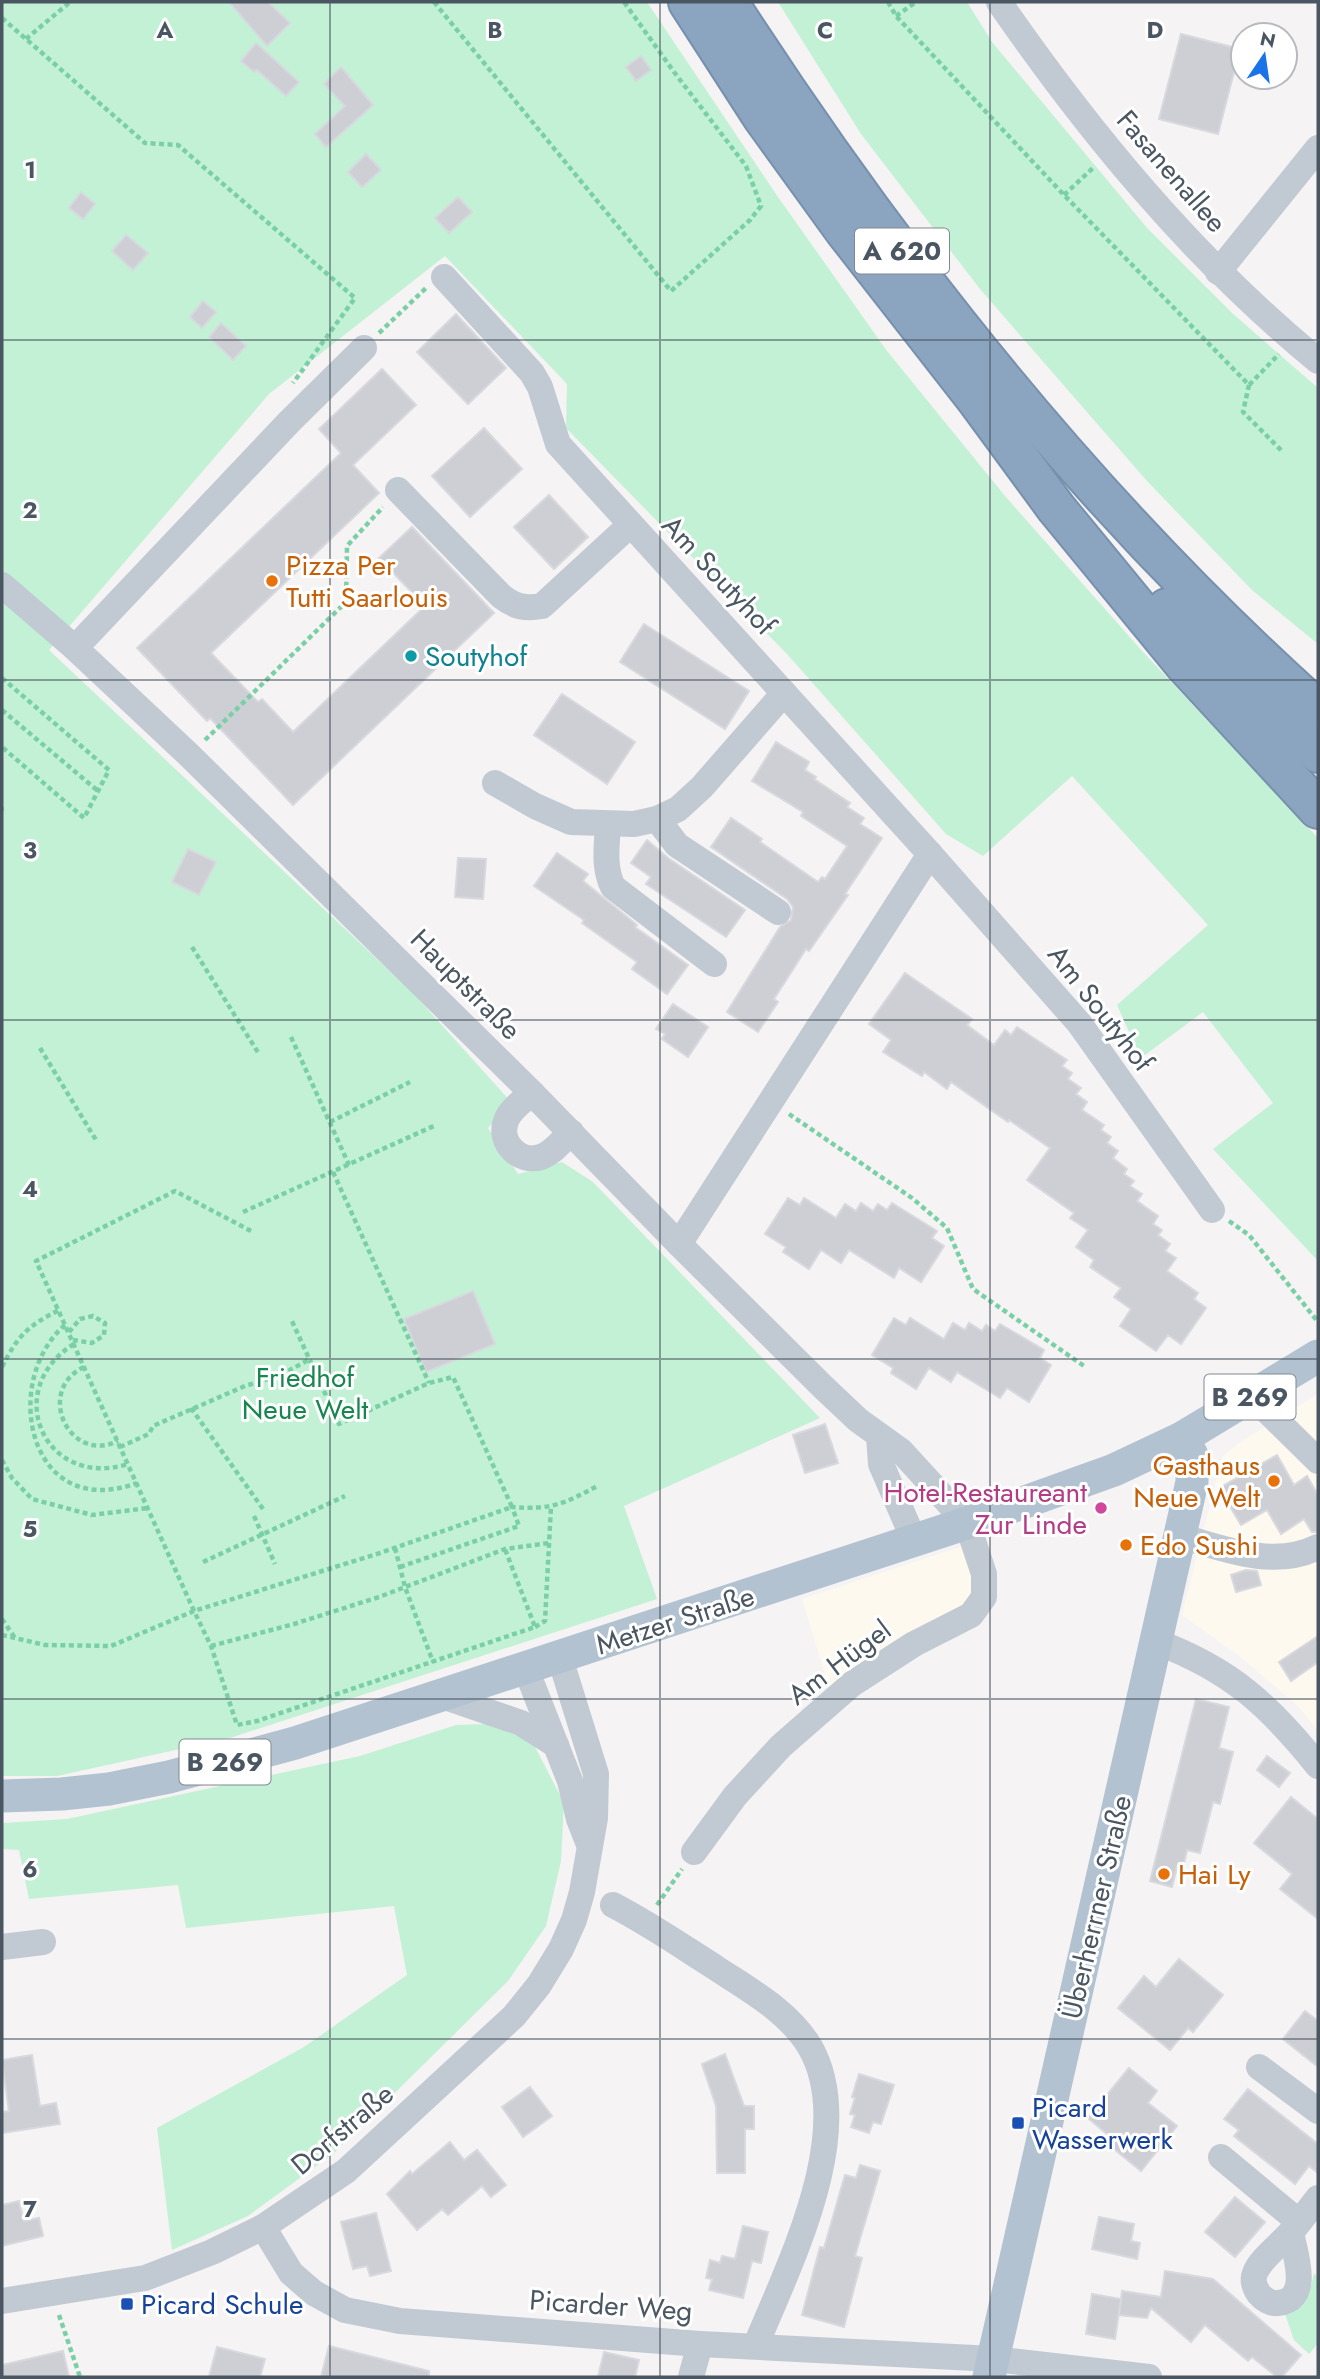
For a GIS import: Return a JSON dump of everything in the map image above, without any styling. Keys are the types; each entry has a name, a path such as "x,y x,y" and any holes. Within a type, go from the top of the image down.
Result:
{"highway":[{"name":"A 620","path":"688,2 763,118 844,230 976,400 1103,542 1192,634 1318,753"},
{"name":"A 620","path":"728,2 788,96 869,209 1004,381 1095,485 1214,610 1318,710"},
{"path":"976,400 1056,508 1184,664 1318,808"},
{"path":"1095,485 1169,556 1272,643 1318,676"}],"main road":[{"name":"Metzer Straße","path":"2,1796 109,1789 169,1777 295,1744 560,1658 967,1523 1114,1470 1182,1438 1315,1362"},
{"name":"Überherrner Straße","path":"991,2368 1180,1536 1193,1469 1192,1455 1182,1438"}],"street":[{"name":"Fasanenallee","path":"999,2 1111,152 1162,212 1218,272 1318,361"},
{"path":"1218,272 1318,148"},
{"name":"Am Soutyhof","path":"444,277 532,373 540,387 558,444 930,854 1079,1023 1212,1210"},
{"path":"75,648 290,421 364,348"},
{"name":"Am Soutyhof","path":"398,490 501,596 513,605 527,608 542,606 630,525"},
{"name":"Hauptstraße","path":"2,585 75,648 189,755 532,1093 823,1387 879,1436 901,1451 967,1523"},
{"path":"495,783 535,806 571,822 634,824 657,819 678,808 702,787 784,694"},
{"path":"657,819 677,845 778,912"},
{"path":"608,824 606,865 613,887 715,964"},
{"path":"679,1244 930,854"},
{"path":"532,1093 506,1120 505,1138 515,1153 532,1159 541,1157 557,1147 571,1132"},
{"path":"1252,1396 1318,1461"},
{"path":"879,1436 881,1464 914,1540"},
{"name":"Am Hügel","path":"694,1852 735,1796 781,1745 852,1684 914,1644 971,1615 984,1597 984,1574 967,1523"},
{"path":"1180,1536 1240,1553 1275,1558 1304,1555 1318,1548"},
{"path":"1157,1642 1192,1656 1225,1675 1259,1700 1287,1727 1318,1766"},
{"name":"Dorfstraße","path":"2,2301 145,2278 212,2252 263,2227 346,2171 514,2016 539,1985 561,1949 574,1920 582,1892 595,1818 597,1774 560,1658"},
{"name":"Dorfstraße","path":"526,1669 570,1781 589,1844"},
{"path":"442,1696 511,1719 556,1745"},
{"path":"613,1905 646,1922 764,1998 791,2023 809,2045 820,2070 826,2099 827,2131 823,2161 800,2237 756,2345"},
{"path":"2,1947 43,1942"},
{"path":"1259,2067 1318,2111"},
{"path":"1221,2157 1294,2234 1318,2266"},
{"path":"1294,2234 1318,2198"},
{"name":"Picarder Weg","path":"263,2227 291,2273 314,2293 345,2310 400,2321 700,2344 756,2345 868,2365 1136,2376"},
{"path":"691,2377 700,2344"}],"path":[{"path":"26,39 69,2"},
{"path":"434,2 671,291 750,220 761,206 746,166 624,2"},
{"path":"888,2 896,16 1064,195 1249,385"},
{"path":"896,16 916,2"},
{"path":"2,18 145,143 178,145 355,298 289,388 290,421"},
{"path":"1064,195 1111,152"},
{"path":"364,348 423,291 444,277"},
{"path":"1283,452 1242,412 1249,385 1292,340"},
{"path":"220,725 346,602 347,545 398,490"},
{"path":"2,678 109,770 84,818 2,747"},
{"path":"2,710 98,791"},
{"path":"192,947 259,1054"},
{"path":"291,1037 349,1165"},
{"path":"40,1048 96,1140"},
{"path":"330,1122 410,1082"},
{"path":"771,1101 912,1198 947,1228 973,1289 1084,1366"},
{"path":"243,1212 436,1125"},
{"path":"333,1172 429,1383"},
{"path":"251,1231 174,1191 36,1261 211,1646 237,1725 257,1721 433,1662 535,1627 545,1621 551,1506"},
{"path":"1212,1210 1248,1235 1318,1322"},
{"path":"2,1367 11,1348 30,1325 59,1310"},
{"path":"69,1332 80,1319 93,1316 105,1323 104,1335 92,1343 73,1342 51,1362 37,1388 36,1410 41,1431 59,1455 71,1463 100,1469 128,1464"},
{"path":"291,1319 339,1424 429,1383 453,1377 512,1507 519,1526 400,1567"},
{"path":"50,1334 65,1325"},
{"path":"84,1367 70,1377 63,1387 60,1398 63,1421 79,1439 101,1446 119,1444 149,1434 153,1426 191,1408 281,1375 310,1359"},
{"path":"191,1408 263,1509"},
{"path":"2,1460 12,1478 32,1499 92,1515 148,1508"},
{"path":"41,1468 70,1486 86,1490 103,1492 137,1483"},
{"path":"2,1636 44,1645 111,1646 194,1611 395,1548 512,1507 538,1509 564,1504 599,1485"},
{"path":"203,1562 345,1496"},
{"path":"254,1516 275,1564"},
{"path":"211,1646 294,1623 405,1587 505,1549 550,1542"},
{"path":"395,1548 405,1587 433,1662"},
{"path":"505,1549 535,1627"},
{"path":"2,1619 15,1639"},
{"path":"646,1922 694,1852"},
{"path":"52,2294 79,2377"}],"shaded area":[{"path":"1318,1394 1318,1731 1299,1707 1239,1656 1182,1615 1222,1457 1239,1443"},
{"path":"966,1545 976,1594 965,1611 829,1688 802,1599"}],"green space":[{"name":"Friedhof Neue Welt","path":"2,2 647,2 778,197 887,351 1005,496 1143,652 1318,838 1318,1261 1213,1149 1273,1103 1203,1012 1141,1058 1117,1005 1208,925 1072,776 983,856 946,834 787,654 566,428 567,384 445,256 269,394 49,650 412,992 512,1103 488,1128 518,1174 562,1162 593,1182 820,1418 624,1506 657,1599 230,1738 57,1776 2,1776"},
{"path":"778,2 967,2 992,42 1148,229 1232,313 1318,388 1318,644 1252,590 1147,481 980,289 861,134"},
{"path":"485,1724 532,1741 564,1803 561,1861 546,1926 508,1981 334,2153 248,2216 172,2250 157,2128 304,2047 407,1975 394,1906 186,1928 178,1885 29,1899 19,1850 2,1849 2,1823 67,1819 360,1756 456,1725"},
{"path":"1314,2273 1318,2277 1318,2343 1309,2354 1294,2340 1285,2314 1311,2287"}],"building":[{"path":"229,2 268,2 290,23 267,46"},
{"path":"1181,34 1229,46 1229,91 1218,134 1159,119"},
{"path":"256,43 299,82 286,96 257,70 254,72 241,61"},
{"path":"641,56 651,70 636,81 626,67"},
{"path":"341,67 373,105 326,147 315,134 345,106 324,84"},
{"path":"366,154 381,170 362,187 348,172"},
{"path":"81,192 95,204 83,219 69,208"},
{"path":"458,197 472,212 449,233 435,218"},
{"path":"126,235 148,253 133,270 112,251"},
{"path":"203,301 216,312 202,328 190,317"},
{"path":"456,314 506,368 468,404 417,352"},
{"path":"221,323 246,346 233,360 209,337"},
{"path":"382,369 416,405 353,465 379,493 211,653 258,702 262,699 293,732 425,606 379,558 412,527 494,613 293,805 210,718 207,721 137,648 341,453 319,429"},
{"path":"484,428 522,469 470,517 432,476"},
{"path":"549,495 588,537 554,569 514,527"},
{"path":"644,624 749,691 725,729 620,662"},
{"path":"562,694 635,742 607,784 534,735"},
{"path":"776,742 809,762 805,770 850,803 847,807 864,818 860,824 882,838 845,894 848,895 809,951 806,949 774,999 778,1002 758,1032 727,1012 780,927 791,920 793,907 787,899 711,847 731,818 762,839 760,842 818,882 822,877 825,879 847,846 801,816 803,812 752,781"},
{"path":"647,840 668,858 745,910 726,937 646,884 651,877 631,863"},
{"path":"188,849 216,862 199,895 172,882"},
{"path":"557,853 588,874 583,881 637,925 635,927 688,965 667,994 632,969 637,962 582,923 584,920 534,886"},
{"path":"458,858 486,859 483,899 455,897"},
{"path":"905,973 972,1019 967,1025 994,1045 1005,1030 1011,1035 1017,1027 1067,1060 1062,1066 1072,1073 1068,1079 1081,1088 1076,1094 1087,1102 1082,1110 1104,1125 1101,1130 1111,1137 1107,1143 1118,1151 1113,1158 1127,1169 1124,1174 1134,1181 1130,1186 1142,1194 1137,1201 1158,1216 1153,1224 1162,1230 1158,1235 1170,1244 1165,1251 1176,1258 1167,1271 1198,1293 1194,1299 1206,1308 1181,1344 1168,1335 1156,1351 1120,1326 1131,1309 1114,1297 1121,1288 1090,1267 1094,1260 1076,1247 1088,1230 1070,1218 1074,1213 1027,1180 1050,1148 951,1082 947,1089 924,1072 922,1076 883,1052 891,1040 869,1024"},
{"path":"673,1004 708,1027 688,1057 662,1039 665,1034 656,1029"},
{"path":"788,1198 800,1205 804,1198 836,1218 845,1204 856,1211 861,1203 873,1211 878,1204 887,1210 892,1203 937,1231 932,1238 944,1246 921,1282 899,1268 894,1278 849,1250 841,1263 821,1250 809,1269 783,1252 786,1247 765,1234"},
{"path":"473,1291 495,1344 426,1372 404,1319"},
{"path":"894,1318 906,1325 910,1318 944,1339 953,1323 965,1330 969,1323 982,1331 986,1325 995,1331 1000,1324 1044,1350 1040,1358 1051,1365 1029,1402 1007,1388 1000,1398 957,1372 951,1382 929,1368 916,1389 891,1373 893,1368 872,1355"},
{"path":"825,1424 838,1463 805,1473 793,1435"},
{"path":"1277,1455 1294,1485 1307,1476 1318,1495 1318,1532 1312,1532 1304,1519 1281,1534 1267,1510 1241,1525 1219,1488"},
{"path":"1246,1570 1257,1571 1261,1585 1236,1592 1231,1575"},
{"path":"1318,1636 1318,1662 1291,1681 1279,1662"},
{"path":"1196,1699 1229,1707 1219,1748 1233,1752 1220,1804 1213,1802 1200,1853 1187,1850 1183,1868 1177,1867 1172,1887 1150,1881"},
{"path":"1267,1756 1290,1773 1279,1787 1257,1770"},
{"path":"1291,1797 1318,1819 1318,1919 1280,1889 1292,1874 1254,1843"},
{"path":"1179,1959 1223,1995 1193,2032 1188,2028 1170,2050 1118,2008 1144,1976 1156,1987"},
{"path":"1305,2011 1318,2021 1318,2067 1283,2039"},
{"path":"725,2054 744,2106 754,2106 754,2129 745,2129 745,2173 717,2173 716,2106 702,2064"},
{"path":"32,2055 40,2106 56,2103 60,2124 2,2133 2,2112 9,2111 2,2060"},
{"path":"1129,2068 1157,2091 1148,2103 1177,2126 1141,2171 1103,2140 1107,2134 1088,2118"},
{"path":"859,2074 894,2085 881,2124 873,2122 869,2133 851,2127 855,2115 850,2114 855,2098 852,2097"},
{"path":"530,2087 552,2116 523,2137 502,2107"},
{"path":"1248,2089 1318,2144 1318,2173 1309,2166 1295,2184 1234,2136 1239,2130 1224,2119"},
{"path":"450,2142 464,2160 477,2150 506,2185 491,2197 482,2186 448,2215 442,2209 417,2230 387,2194 410,2171 412,2174"},
{"path":"860,2165 880,2171 855,2256 862,2258 844,2327 802,2315 820,2247 824,2248 845,2175 856,2178"},
{"path":"1235,2197 1265,2222 1235,2257 1205,2232"},
{"path":"19,2201 24,2221 39,2218 43,2236 2,2246 2,2205"},
{"path":"376,2213 391,2271 370,2276 367,2266 353,2269 341,2222"},
{"path":"1099,2217 1134,2224 1131,2241 1140,2243 1137,2259 1092,2249"},
{"path":"743,2226 768,2232 761,2263 752,2261 743,2298 709,2290 712,2279 706,2278 710,2260 720,2263 722,2256 735,2259"},
{"path":"1165,2271 1213,2279 1301,2355 1282,2377 1277,2377 1252,2357 1248,2361 1205,2325 1191,2342 1151,2308 1147,2318 1119,2315 1122,2291 1161,2297"},
{"path":"1092,2294 1121,2299 1115,2339 1086,2334"},
{"path":"329,2346 429,2371 429,2377 321,2377"},
{"path":"217,2347 265,2359 260,2377 209,2377"},
{"path":"63,2351 69,2377 2,2377 2,2365"},
{"path":"604,2352 639,2360 635,2377 598,2377"}],"place":[{"name":"Pizza Per Tutti Saarlouis","path":"272,581"},
{"name":"Soutyhof","path":"411,656"},
{"name":"Gasthaus Neue Welt","path":"1274,1481"},
{"name":"Hotel-Restaureant Zur Linde","path":"1101,1508"},
{"name":"Edo Sushi","path":"1126,1545"},
{"name":"Hai Ly","path":"1164,1874"},
{"name":"Picard Wasserwerk","path":"1018,2123"},
{"name":"Picard Schule","path":"127,2304"}]}
